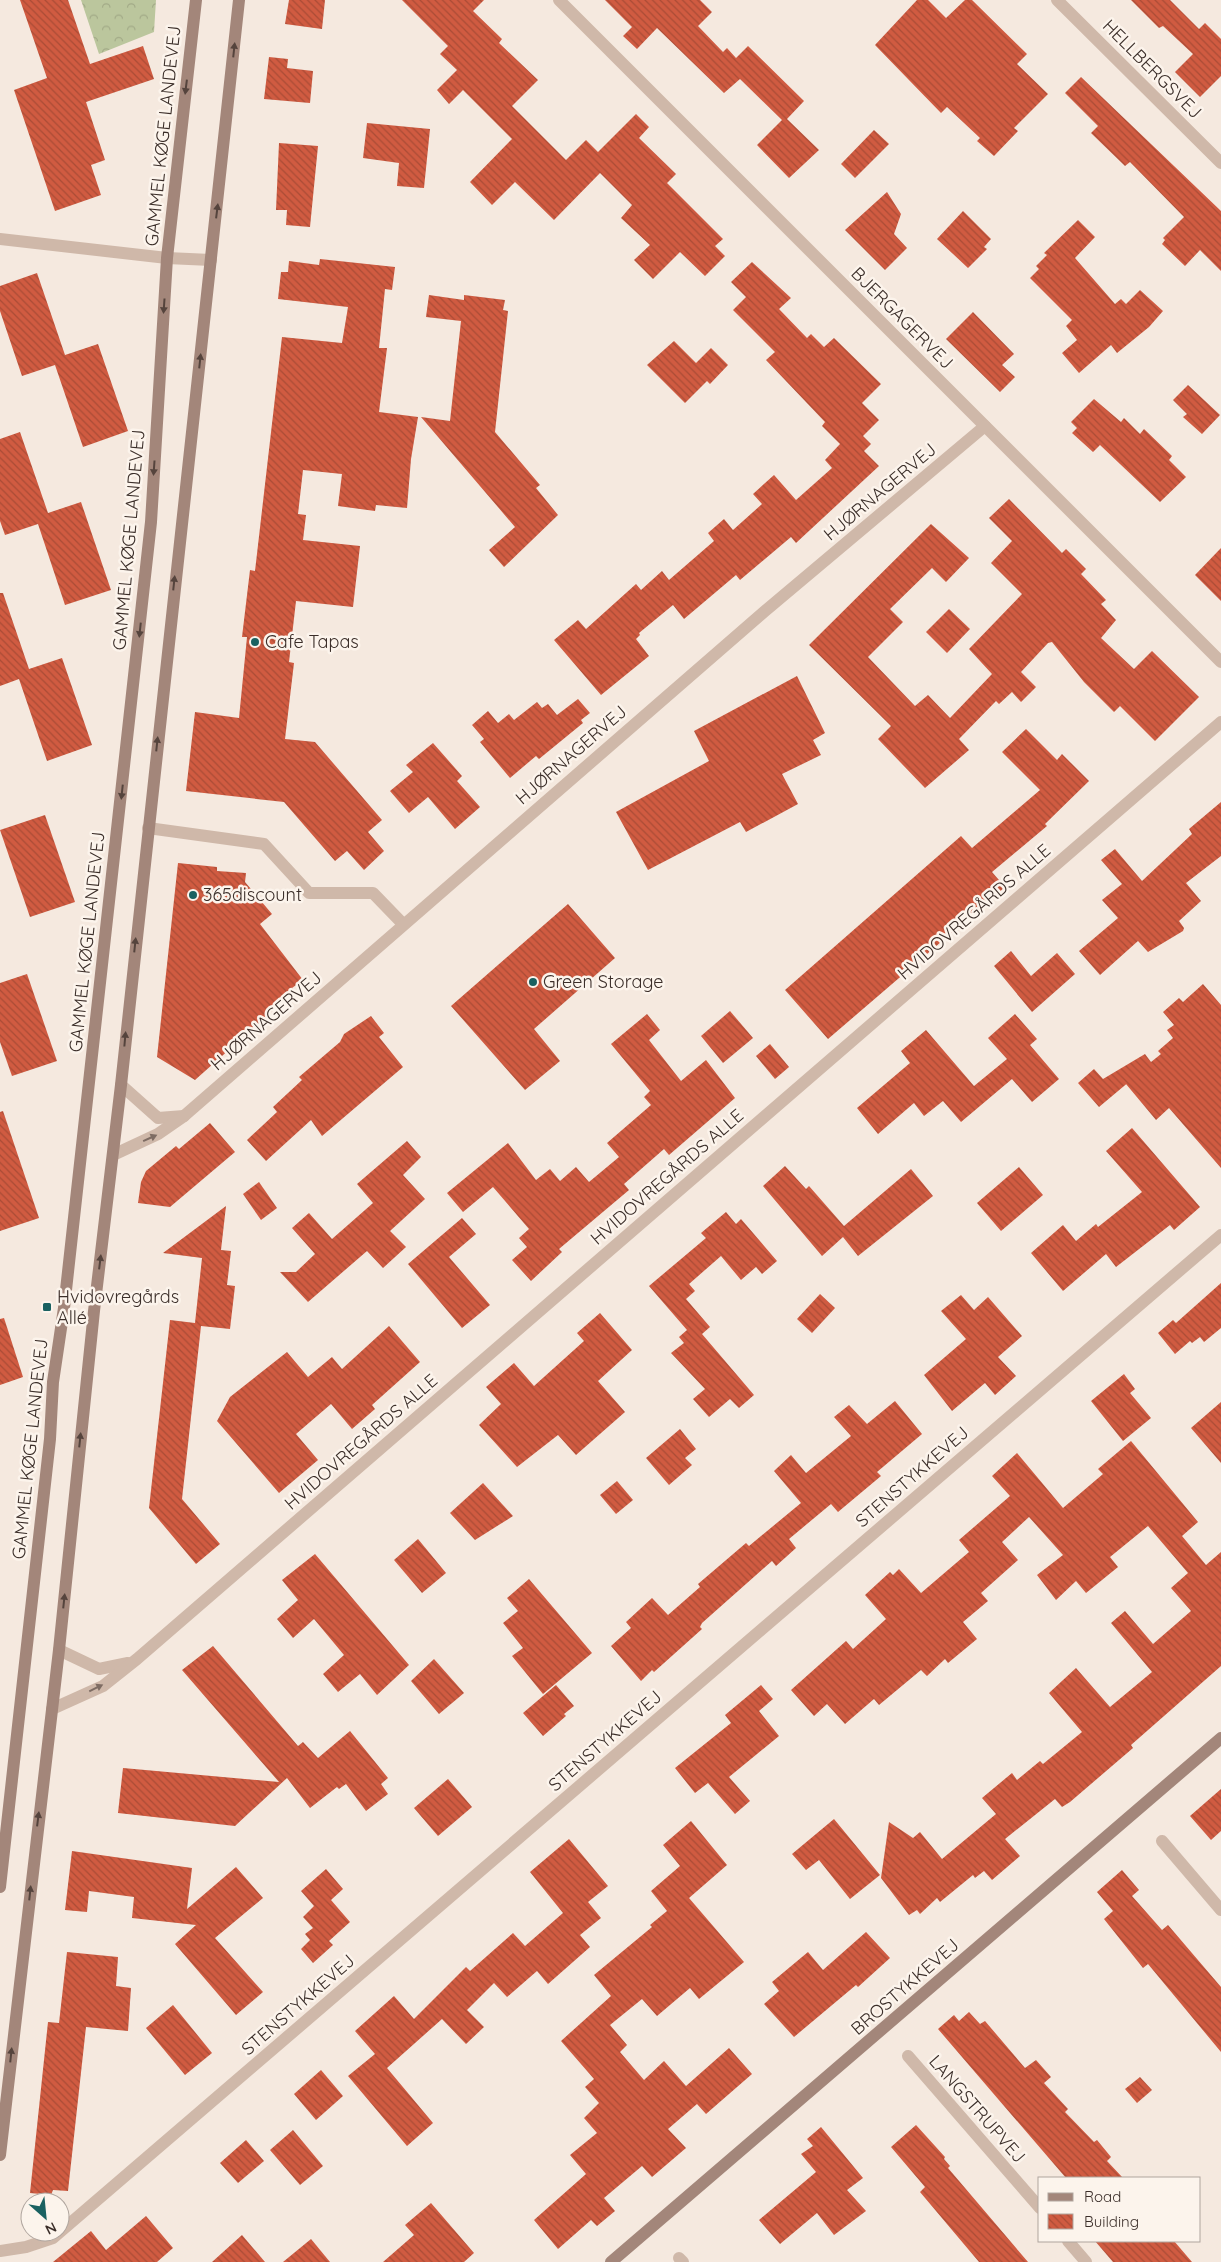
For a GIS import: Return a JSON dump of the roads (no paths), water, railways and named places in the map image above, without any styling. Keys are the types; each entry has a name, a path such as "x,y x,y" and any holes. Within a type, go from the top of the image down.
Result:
{"main road":[{"name":"GAMMEL KØGE LANDEVEJ","path":"0,1887 50,1439 53,1382 64,1308 147,562 167,258 196,0"},
{"path":"0,2155 59,1650 79,1446 121,1085 239,0"},
{"name":"BROSTYKKEVEJ","path":"611,2262 1221,1738"}],"street":[{"name":"BJERGAGERVEJ","path":"559,0 1221,662"},
{"name":"HELLBERGSVEJ","path":"1058,0 1221,163"},
{"path":"0,239 167,258 211,260"},
{"name":"HJØRNAGERVEJ","path":"113,1154 158,1134 184,1116 765,611 986,426"},
{"name":"HVIDOVREGÅRDS ALLE","path":"52,1709 103,1686 137,1659 1221,722"},
{"path":"148,828 264,844 309,893 373,893 403,924"},
{"path":"121,1085 158,1118 184,1116"},
{"name":"STENSTYKKEVEJ","path":"0,2251 26,2247 53,2238 1221,1235"},
{"name":"HVIDOVREGÅRDS ALLE","path":"59,1650 99,1670 137,1659"},
{"path":"1162,1842 1221,1910"},
{"name":"LANGSTRUPVEJ","path":"908,2056 1038,2206"},
{"path":"1069,2242 1086,2262"}],"place":[{"name":"Cafe Tapas","path":"255,642"},
{"name":"365discount","path":"193,895"},
{"name":"Green Storage","path":"533,982"},
{"name":"Hvidovregårds Allé","path":"47,1307"}]}
